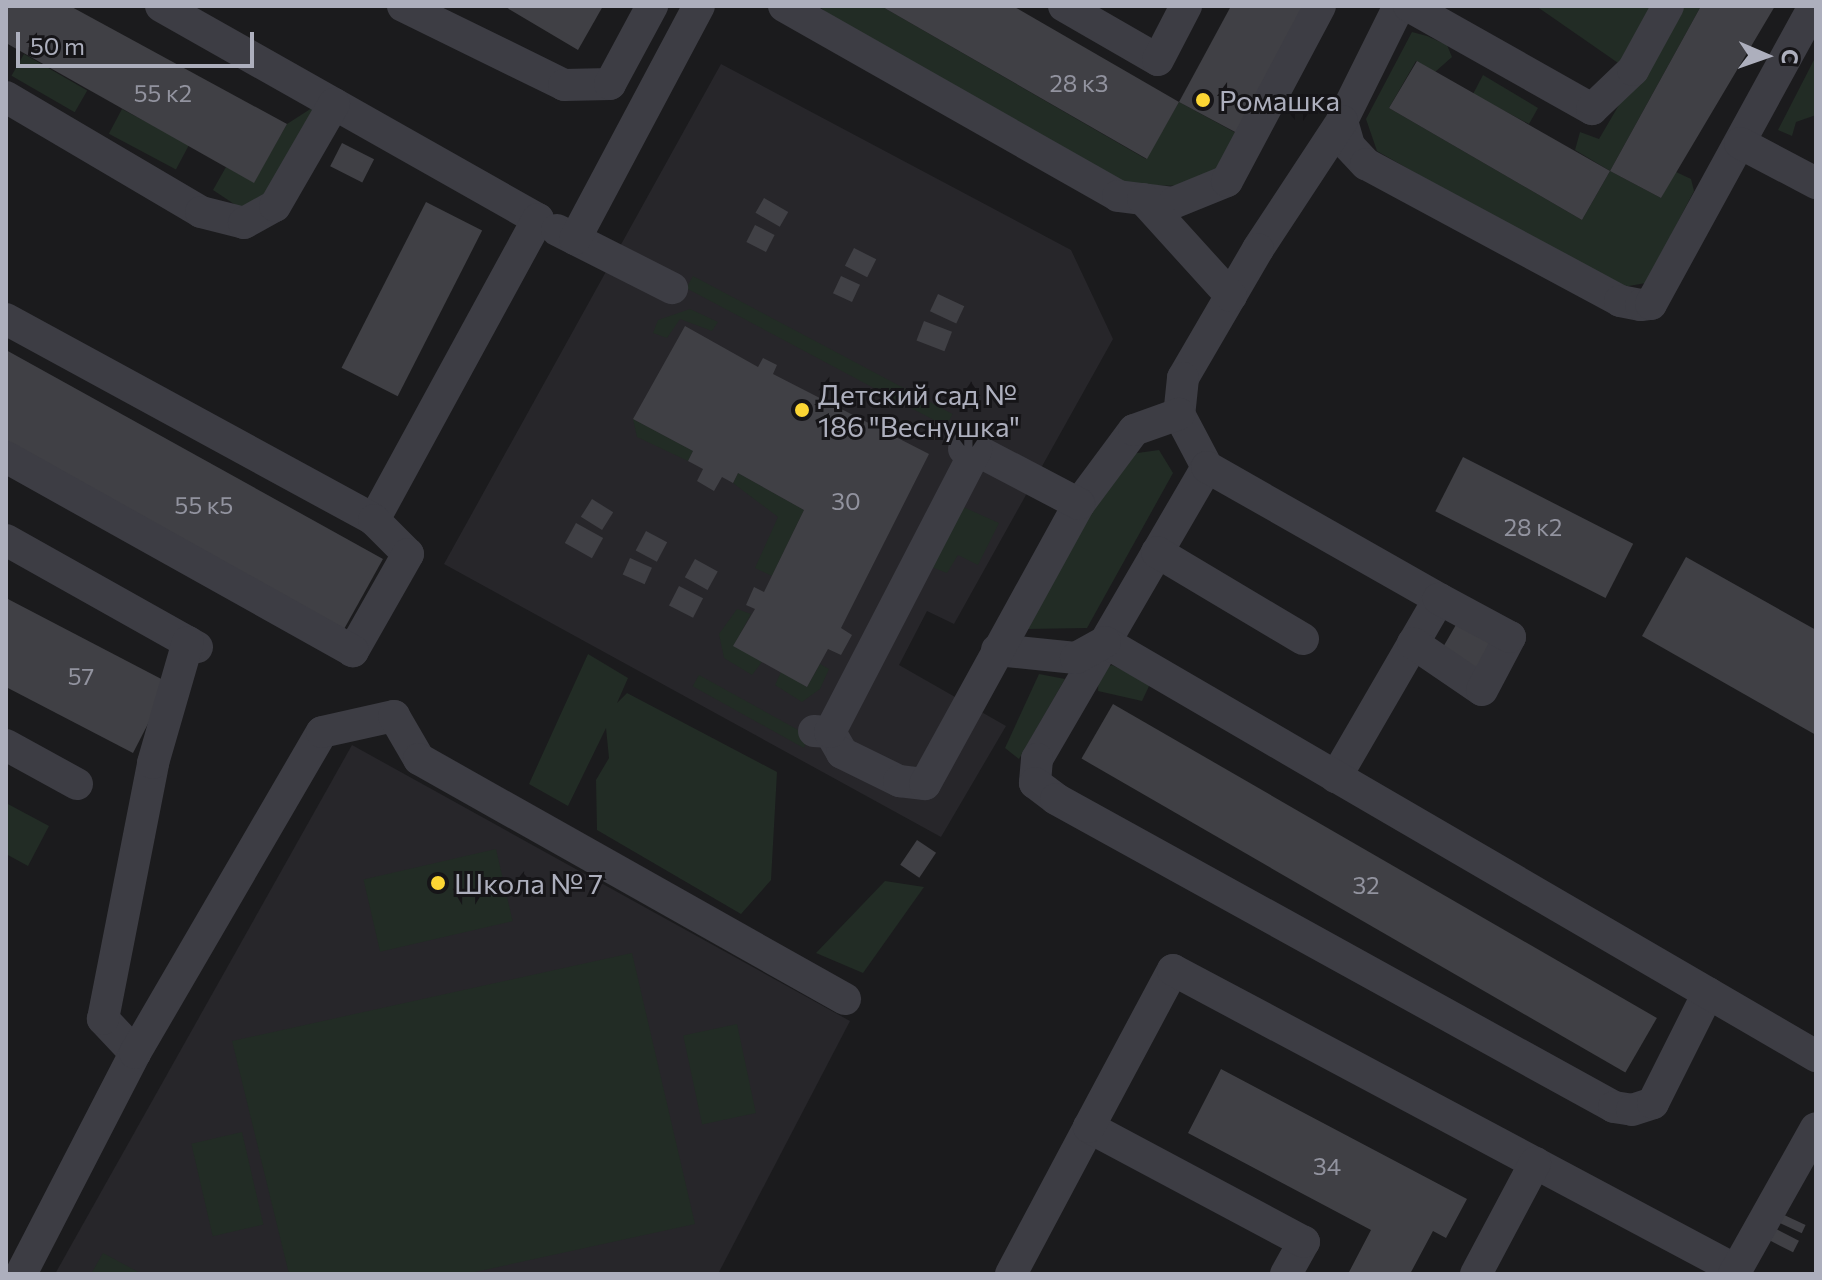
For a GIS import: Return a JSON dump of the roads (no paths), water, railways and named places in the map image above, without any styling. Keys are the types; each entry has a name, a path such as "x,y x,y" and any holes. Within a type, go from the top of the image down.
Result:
{"lane":[{"path":"161,6 538,219 672,288"},
{"path":"403,6 564,85 610,84 652,6"},
{"path":"575,239 699,6"},
{"path":"784,6 1118,196 1173,203 1227,181 1320,6"},
{"path":"1064,6 1158,60 1186,6"},
{"path":"1399,6 1342,121 1183,378 1179,414 1207,467 1510,637 1482,690 1413,643"},
{"path":"1409,6 1592,109 1633,70 1668,6"},
{"path":"1342,121 1349,146 1366,164 1633,305 1651,304 1814,6"},
{"path":"6,97 201,212 244,223 275,206 334,104"},
{"path":"1740,143 1816,183"},
{"path":"1143,199 1231,296"},
{"path":"374,520 538,219"},
{"path":"6,319 374,520 408,554 353,651 6,457"},
{"path":"1079,504 970,449 822,732 842,753 899,781 925,784 1079,504 1134,430 1179,414"},
{"path":"1207,467 1037,759 1035,783 1056,799 1614,1107 1632,1110 1653,1103 1708,993"},
{"path":"6,540 193,645 153,763 103,1019 135,1053"},
{"path":"1157,552 1303,639"},
{"path":"1336,777 1439,599"},
{"path":"997,650 1076,658 1105,642"},
{"path":"1105,642 1816,1056"},
{"path":"21,1274 135,1053 322,732 394,716 419,759 845,999"},
{"path":"6,745 77,784"},
{"path":"1011,1274 1173,970 1735,1272 1816,1128"},
{"path":"1089,1127 1304,1242 1286,1274"},
{"path":"1476,1274 1535,1163"}],"place":[{"name":"Ромашка","path":"1203,100"},
{"name":"Детский сад № 186 \"Веснушка\"","path":"802,410"},
{"name":"Школа № 7","path":"438,883"}]}
